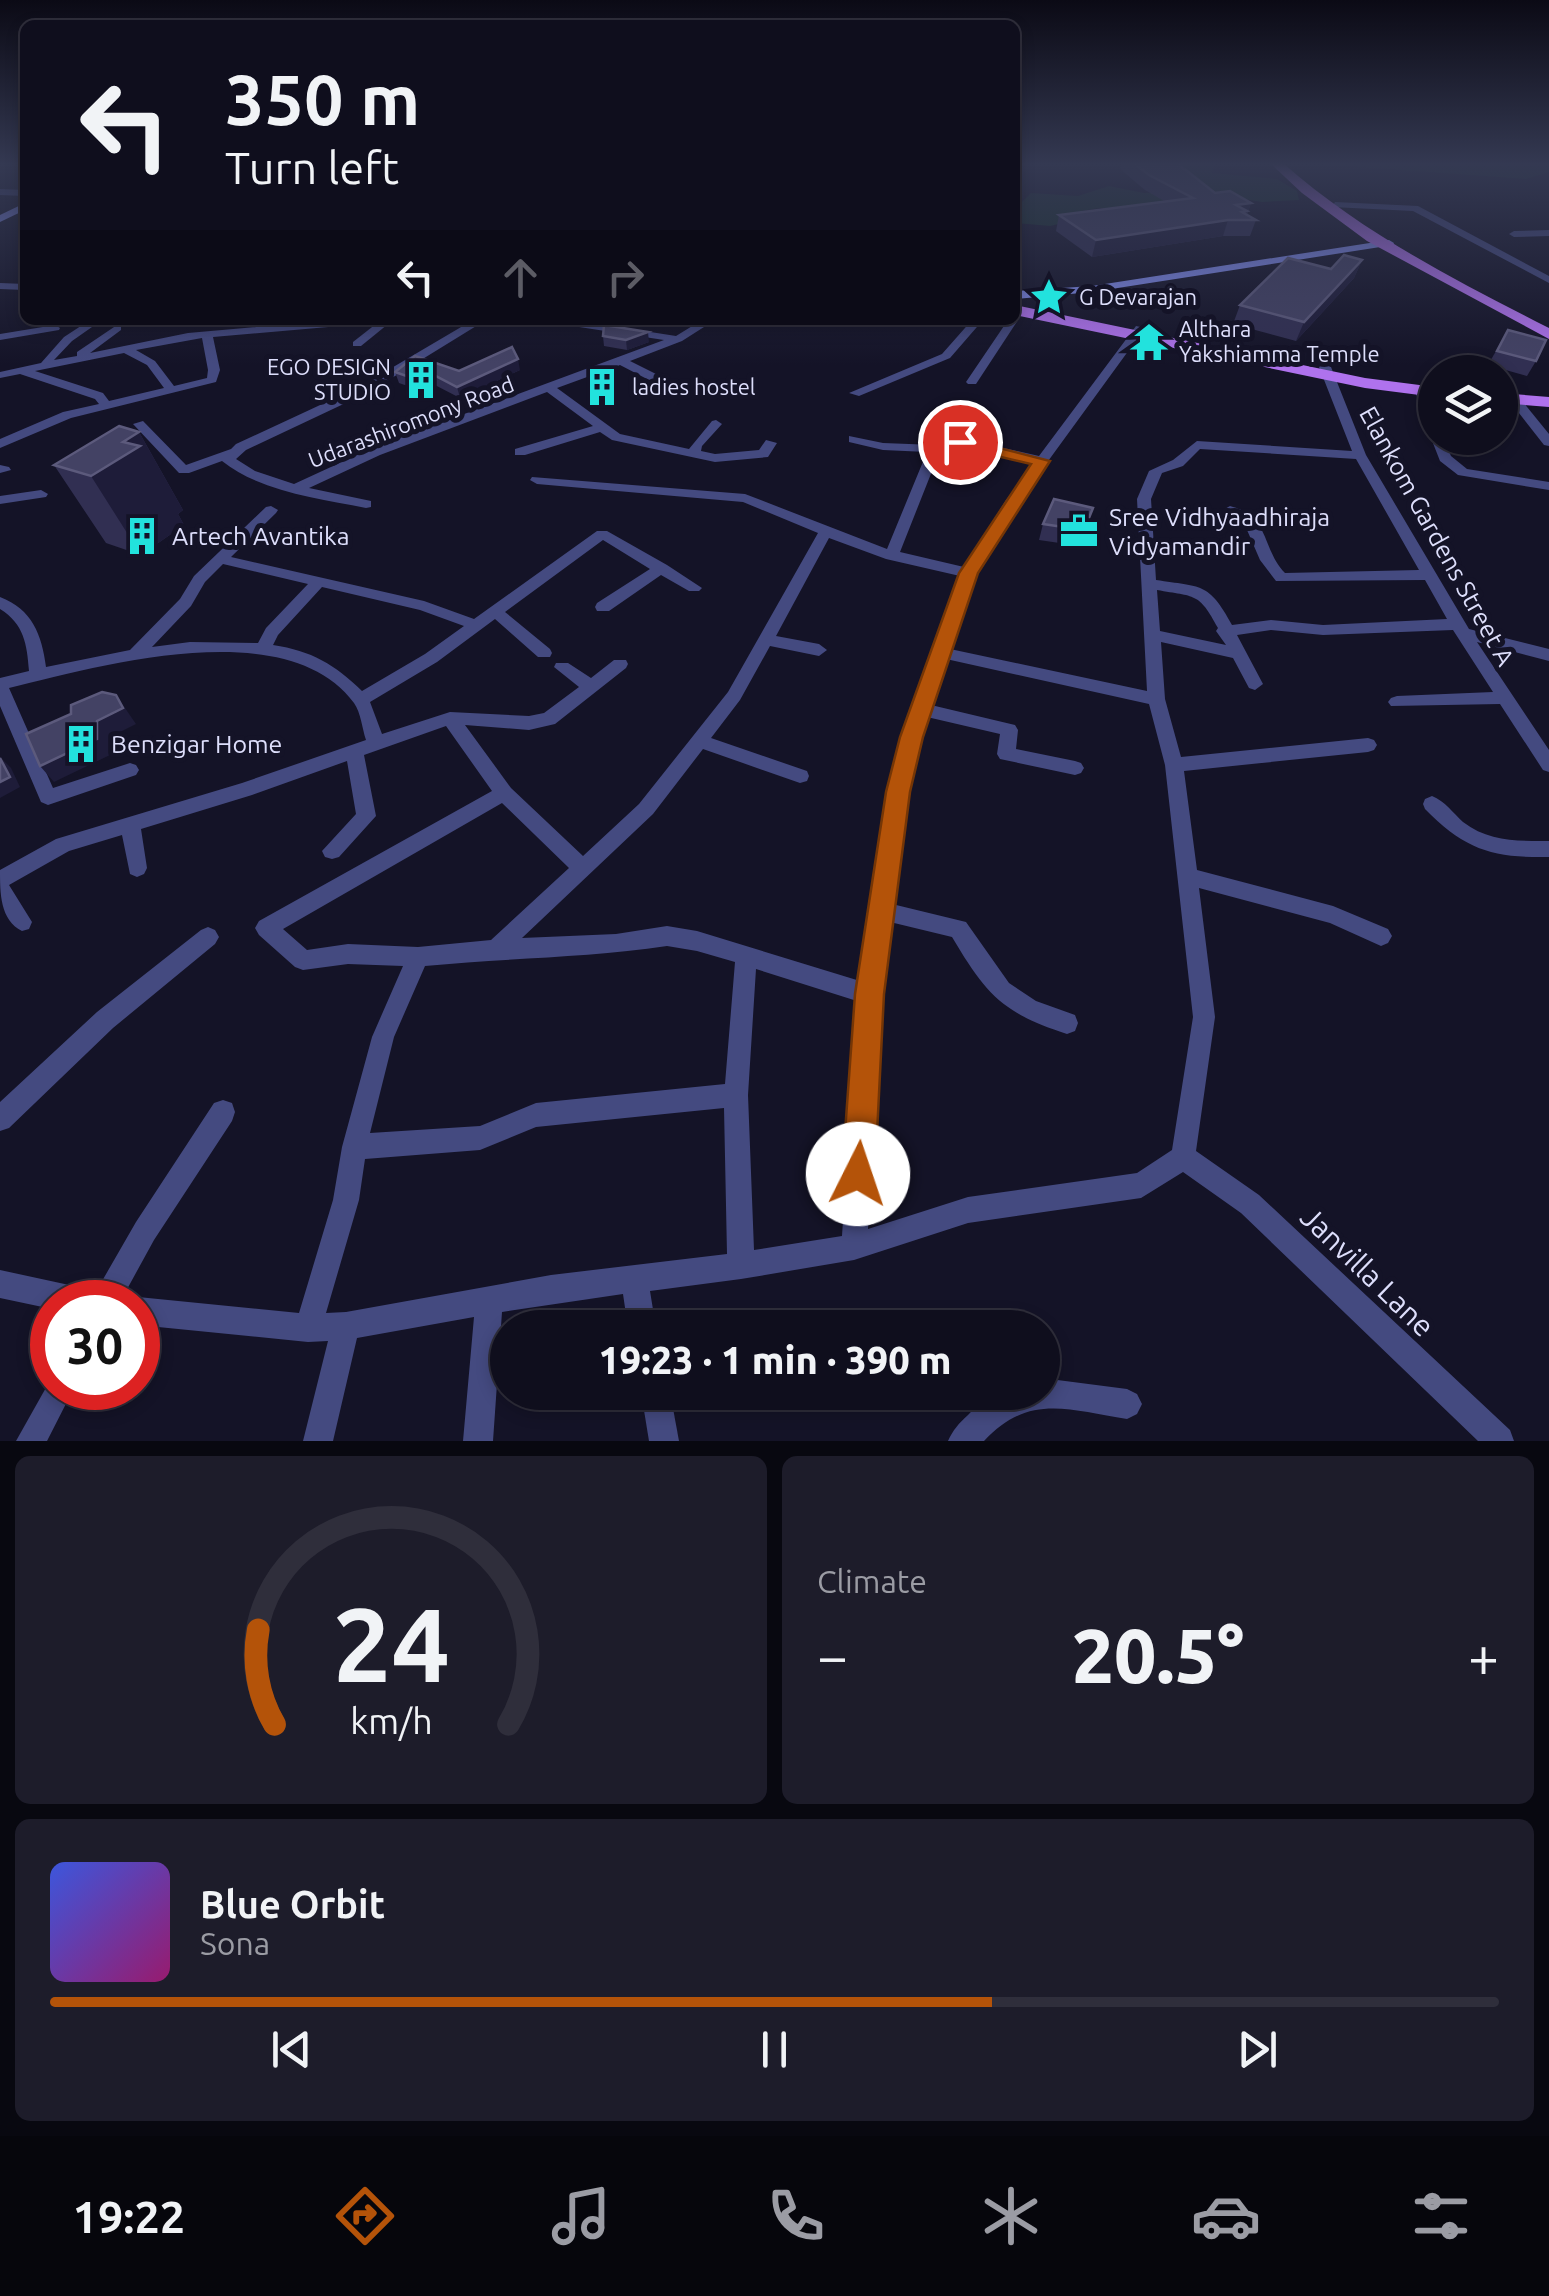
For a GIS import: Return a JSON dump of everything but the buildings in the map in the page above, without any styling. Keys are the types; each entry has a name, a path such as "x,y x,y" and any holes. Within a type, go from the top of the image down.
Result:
{"main road":[{"path":"1363,230 1549,334"},
{"path":"1364,230 1377,241 1549,326"},
{"path":"1022,310 1092,289 1377,241"},
{"path":"1022,310 1092,289"},
{"path":"1022,310 1418,387"}],"street":[{"path":"1456,230 1549,280"},
{"path":"1514,234 1549,233"},
{"path":"46,362 68,339 89,325"},
{"path":"0,374 46,362 273,325"},
{"path":"357,344 382,325"},
{"name":"Udarashiromony Road","path":"473,325 365,389 232,453 228,460 250,474 295,489 375,452 550,389 678,339 702,325"},
{"path":"585,325 678,339"},
{"path":"855,393 946,356 974,325"},
{"path":"972,382 1012,325"},
{"path":"0,337 54,328"},
{"path":"77,357 117,328"},
{"path":"0,352 24,330"},
{"path":"854,1247 869,994 898,792 920,709 968,573 1042,461 1138,332"},
{"path":"0,444 105,404 172,392 215,376 206,334"},
{"path":"124,348 151,363 172,392"},
{"path":"622,361 678,390"},
{"path":"18,370 99,396 105,404"},
{"name":"Elankom Gardens Street A","path":"1325,371 1360,455 1502,698 1549,765"},
{"path":"550,389 599,428 616,436 694,453 745,458 763,454 771,444"},
{"path":"1524,396 1549,442"},
{"path":"139,424 184,470 232,453"},
{"path":"694,453 696,445 716,424"},
{"path":"520,452 599,428"},
{"path":"853,439 891,450 909,446 935,449 960,442 1042,461"},
{"path":"160,1312 308,1328 346,1326 634,1277 741,1266 854,1247 968,1210 1142,1184 1184,1157 1204,1018 1174,766 1156,698 1148,584 1148,484 1156,471 1178,463 1198,445 1360,455"},
{"path":"891,556 935,449"},
{"path":"1446,455 1452,468 1463,472 1549,486"},
{"path":"536,480 746,498 825,533 891,556 968,573"},
{"path":"295,489 366,504"},
{"path":"0,500 42,494"},
{"path":"133,657 221,558 271,510"},
{"path":"1230,510 1244,513 1254,523 1265,562 1282,578 1430,574"},
{"path":"496,948 580,866 646,809 734,696 769,640 825,533"},
{"path":"361,699 496,612 602,534 694,588"},
{"path":"221,558 424,606 476,625"},
{"path":"603,607 662,568"},
{"path":"263,648 272,632 318,582"},
{"path":"1148,584 1198,592 1211,600 1255,684"},
{"path":"0,602 14,609 35,632 38,675"},
{"path":"496,612 544,653"},
{"path":"1224,631 1271,625 1323,630 1460,628 1549,655"},
{"path":"1151,636 1238,653"},
{"path":"769,640 819,650"},
{"path":"130,770 48,796 0,685 133,657 220,646 263,648 323,666 361,699 376,743"},
{"path":"939,652 1156,698"},
{"path":"0,880 63,845 450,718 539,721 558,713 620,664"},
{"path":"562,668 592,687"},
{"path":"1396,702 1502,698"},
{"path":"920,709 1009,730 1006,754 1075,768"},
{"path":"450,718 504,794 580,866"},
{"path":"698,740 800,776"},
{"path":"1174,766 1368,746"},
{"path":"332,851 366,816 354,751"},
{"path":"504,794 266,928 302,960 348,954 418,957 496,948 616,944 667,936 697,941 869,994"},
{"path":"1432,804 1473,841 1500,850 1549,849"},
{"path":"130,824 136,868"},
{"path":"1187,876 1332,914 1382,936"},
{"path":"0,888 22,922"},
{"path":"881,910 958,929 989,978 1025,1012 1066,1023"},
{"path":"0,1118 105,1020 208,937"},
{"path":"308,1328 346,1200 354,1146 382,1036 418,957"},
{"path":"741,1266 736,1095 746,959"},
{"path":"354,1146 480,1138 536,1115 736,1095"},
{"path":"118,1280 144,1232 223,1112"},
{"name":"Janvilla Lane","path":"1184,1157 1250,1204 1499,1441"},
{"path":"634,1277 639,1310"},
{"path":"0,1284 30,1291"},
{"path":"478,1441 489,1300"},
{"path":"318,1441 346,1326"},
{"path":"1060,1395 1127,1404"},
{"path":"32,1441 48,1410"},
{"path":"659,1410 664,1441"},
{"path":"964,1441 995,1410"}],"place":[{"name":"G Devarajan","path":"1049,297"},
{"name":"Althara Yakshiamma Temple","path":"1149,342"},
{"name":"EGO DESIGN STUDIO","path":"421,380"},
{"name":"ladies hostel","path":"602,387"},
{"name":"Sree Vidhyaadhiraja Vidyamandir","path":"1079,531"},
{"name":"Artech Avantika","path":"142,536"},
{"name":"Benzigar Home","path":"81,744"}],"route":[{"path":"858,1174 869,994 898,792 911,737 968,573 1042,461 960,442"}]}
